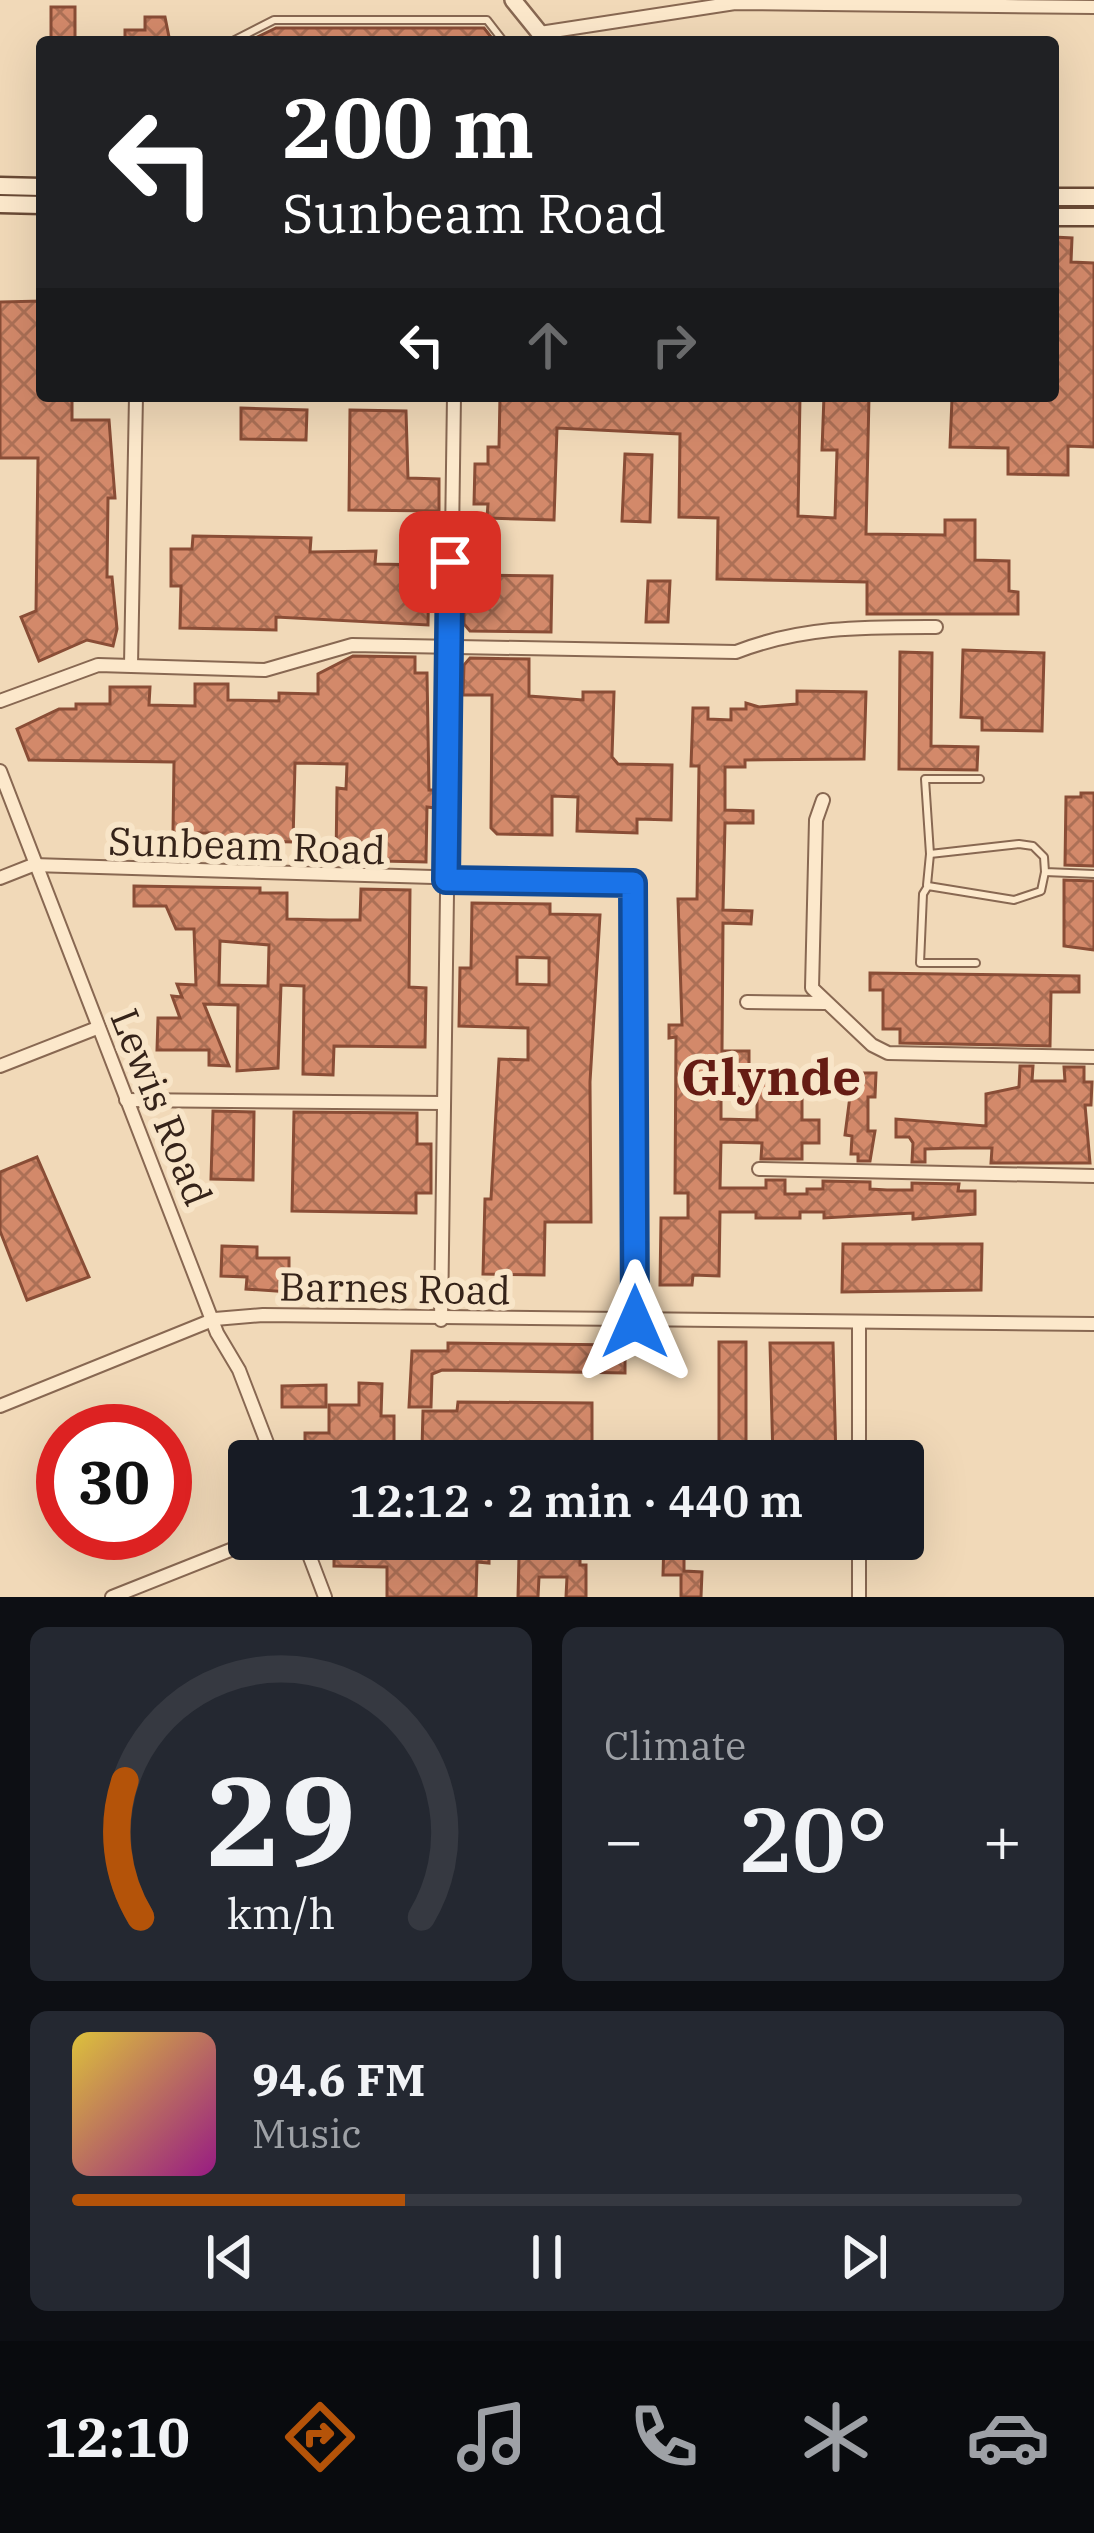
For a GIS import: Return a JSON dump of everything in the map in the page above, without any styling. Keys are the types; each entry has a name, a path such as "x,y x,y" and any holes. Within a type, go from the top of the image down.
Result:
{"main road":[{"path":"0,186 36,187"},
{"path":"1059,197 1094,197"},
{"path":"0,204 36,205"},
{"path":"1059,217 1094,217"}],"street":[{"path":"513,0 541,36"},
{"path":"554,36 735,3 1094,7"},
{"path":"131,664 136,402"},
{"path":"441,1320 454,402"},
{"path":"0,700 80,669 131,664 265,670 337,646 736,652 782,634 844,626 936,627"},
{"name":"Lewis Road","path":"0,771 97,1028 265,1440"},
{"path":"823,800 816,820 811,980 826,1004 885,1053 1094,1057"},
{"name":"Sunbeam Road","path":"0,878 33,865 633,883 635,1322"},
{"path":"747,1002 826,1004"},
{"path":"0,1066 97,1028"},
{"path":"126,1100 443,1103"},
{"path":"759,1169 1094,1176"},
{"name":"Barnes Road","path":"0,1406 215,1319 1094,1324"},
{"path":"859,1322 859,1440"},
{"path":"112,1597 228,1551"},
{"path":"311,1560 325,1597"},
{"path":"859,1560 859,1597"}],"lane":[{"path":"243,36 274,20 487,20 499,36"},
{"path":"976,964 920,963 929,854 925,779 980,779"},
{"path":"928,886 1030,898 1041,891 1045,872 1044,857 1033,846 929,854"},
{"path":"1045,872 1094,874"}],"building":[{"path":"51,7 75,7 75,36 51,36"},
{"path":"145,17 165,17 169,36 125,36 125,30 145,30"},
{"path":"276,28 484,28 490,36 259,36"},
{"path":"1059,237 1072,238 1071,262 1094,263 1094,447 1068,446 1068,475 1008,474 1008,448 950,447 952,402 1059,402"},
{"path":"36,301 36,402 72,402 72,420 109,420 115,498 108,498 107,577 112,577 117,629 113,646 87,640 39,661 21,617 36,611 38,458 0,458 0,302"},
{"path":"500,402 800,402 798,516 835,518 837,450 822,450 824,402 869,402 866,534 945,535 945,520 975,520 975,560 1009,561 1009,591 1018,592 1018,614 867,614 867,582 717,579 718,518 679,517 680,434 557,428 554,520 487,518 488,504 474,504 475,464 488,464 488,447 499,447"},
{"path":"241,408 307,410 306,440 241,439"},
{"path":"350,410 406,411 408,478 439,479 439,511 349,510"},
{"path":"625,454 652,455 650,522 622,521"},
{"path":"193,536 311,538 310,552 376,551 375,564 429,565 428,625 276,617 276,630 180,628 181,586 171,586 171,549 192,549"},
{"path":"464,575 552,576 551,632 470,631 464,624"},
{"path":"648,581 670,581 668,622 646,622"},
{"path":"963,650 1044,653 1042,731 982,730 982,718 961,717"},
{"path":"900,652 932,653 931,746 978,747 977,770 899,769"},
{"path":"353,656 415,657 415,673 427,673 429,790 435,790 435,808 427,807 426,862 336,860 337,788 346,789 347,764 295,763 293,842 254,841 254,856 214,855 214,833 173,833 174,762 29,760 17,729 59,709 76,709 76,704 110,704 110,687 150,687 149,705 195,706 195,684 228,684 228,700 279,701 279,693 318,694 318,674"},
{"path":"470,658 529,659 529,696 583,700 583,692 614,692 612,757 618,764 672,765 671,820 637,819 637,833 577,831 578,797 552,796 552,835 497,834 491,828 492,695 463,695 464,665"},
{"path":"797,691 866,692 864,759 745,760 745,767 725,767 725,810 753,811 753,823 725,823 723,910 752,911 751,924 723,923 722,1051 749,1051 749,1074 762,1074 762,1081 820,1074 819,1098 802,1097 802,1120 819,1120 819,1143 802,1143 802,1159 761,1159 762,1143 721,1142 720,1188 766,1188 766,1180 785,1180 785,1194 807,1194 807,1189 823,1189 823,1181 870,1182 870,1189 887,1190 912,1190 912,1183 959,1184 958,1191 975,1191 975,1214 824,1218 824,1212 800,1212 800,1218 756,1218 756,1212 720,1212 719,1276 693,1275 692,1285 660,1285 661,1218 688,1218 688,1193 675,1193 676,1037 669,1038 669,1025 682,1025 678,899 697,899 699,766 691,766 693,708 708,708 708,719 731,720 731,709 746,709 746,703 759,707 797,704","holes":["721,1096 757,1096 757,1120 721,1119"]},
{"path":"1081,793 1094,793 1094,866 1065,865 1066,797 1081,797"},
{"path":"1064,880 1094,881 1094,950 1064,946"},
{"path":"134,886 260,888 260,893 287,893 287,919 360,920 361,889 410,890 409,987 426,988 425,1047 334,1046 333,1075 303,1074 304,986 281,985 278,1068 237,1071 238,1005 204,1004 229,1066 209,1065 209,1050 157,1050 158,1018 180,1018 172,996 182,997 177,984 196,985 194,929 176,929 166,906 134,906","holes":["220,941 269,945 268,986 219,985"]},
{"path":"472,903 550,904 550,914 600,915 590,1082 591,1222 545,1222 544,1275 483,1274 499,1059 528,1060 528,1028 459,1026 460,968 471,968","holes":["517,957 549,958 549,985 517,984"]},
{"path":"870,973 1079,976 1079,992 1051,992 1050,1046 900,1043 900,1029 883,1029 883,990 870,990"},
{"path":"1020,1066 1033,1066 1032,1081 1065,1081 1064,1067 1084,1067 1084,1082 1092,1082 1091,1105 1085,1105 1090,1163 991,1163 992,1148 925,1149 925,1162 912,1162 913,1143 909,1137 896,1137 896,1119 986,1126 986,1094 1019,1087"},
{"path":"853,1073 876,1073 875,1097 868,1097 868,1131 875,1131 870,1161 858,1161 858,1154 851,1154 852,1136 845,1135"},
{"path":"213,1111 254,1112 253,1180 211,1179"},
{"path":"294,1112 417,1113 417,1144 431,1144 431,1193 416,1193 416,1213 292,1211"},
{"path":"37,1157 89,1277 27,1300 0,1231 0,1172"},
{"path":"843,1244 982,1244 981,1290 842,1292"},
{"path":"222,1246 257,1247 257,1258 289,1258 289,1292 246,1289 247,1277 221,1276"},
{"path":"719,1342 746,1342 746,1440 719,1440"},
{"path":"448,1343 625,1345 625,1373 442,1370 432,1374 431,1407 409,1407 412,1351 448,1351"},
{"path":"770,1343 833,1343 835,1440 772,1440"},
{"path":"359,1383 382,1384 381,1416 394,1416 394,1440 305,1440 305,1433 329,1433 329,1405 359,1405"},
{"path":"326,1385 326,1407 282,1407 282,1386"},
{"path":"458,1402 592,1403 592,1440 422,1440 423,1411 457,1411"},
{"path":"334,1560 489,1560 477,1562 476,1597 387,1597 387,1567 334,1566"},
{"path":"519,1560 580,1560 580,1565 586,1565 586,1597 566,1597 567,1577 539,1577 538,1597 518,1597"},
{"path":"663,1560 684,1560 684,1571 702,1572 701,1597 681,1597 681,1575 663,1575"}],"district":[{"name":"Glynde","path":"771,1076"}],"route":[{"path":"450,562 446,880 633,883 635,1322"}]}
